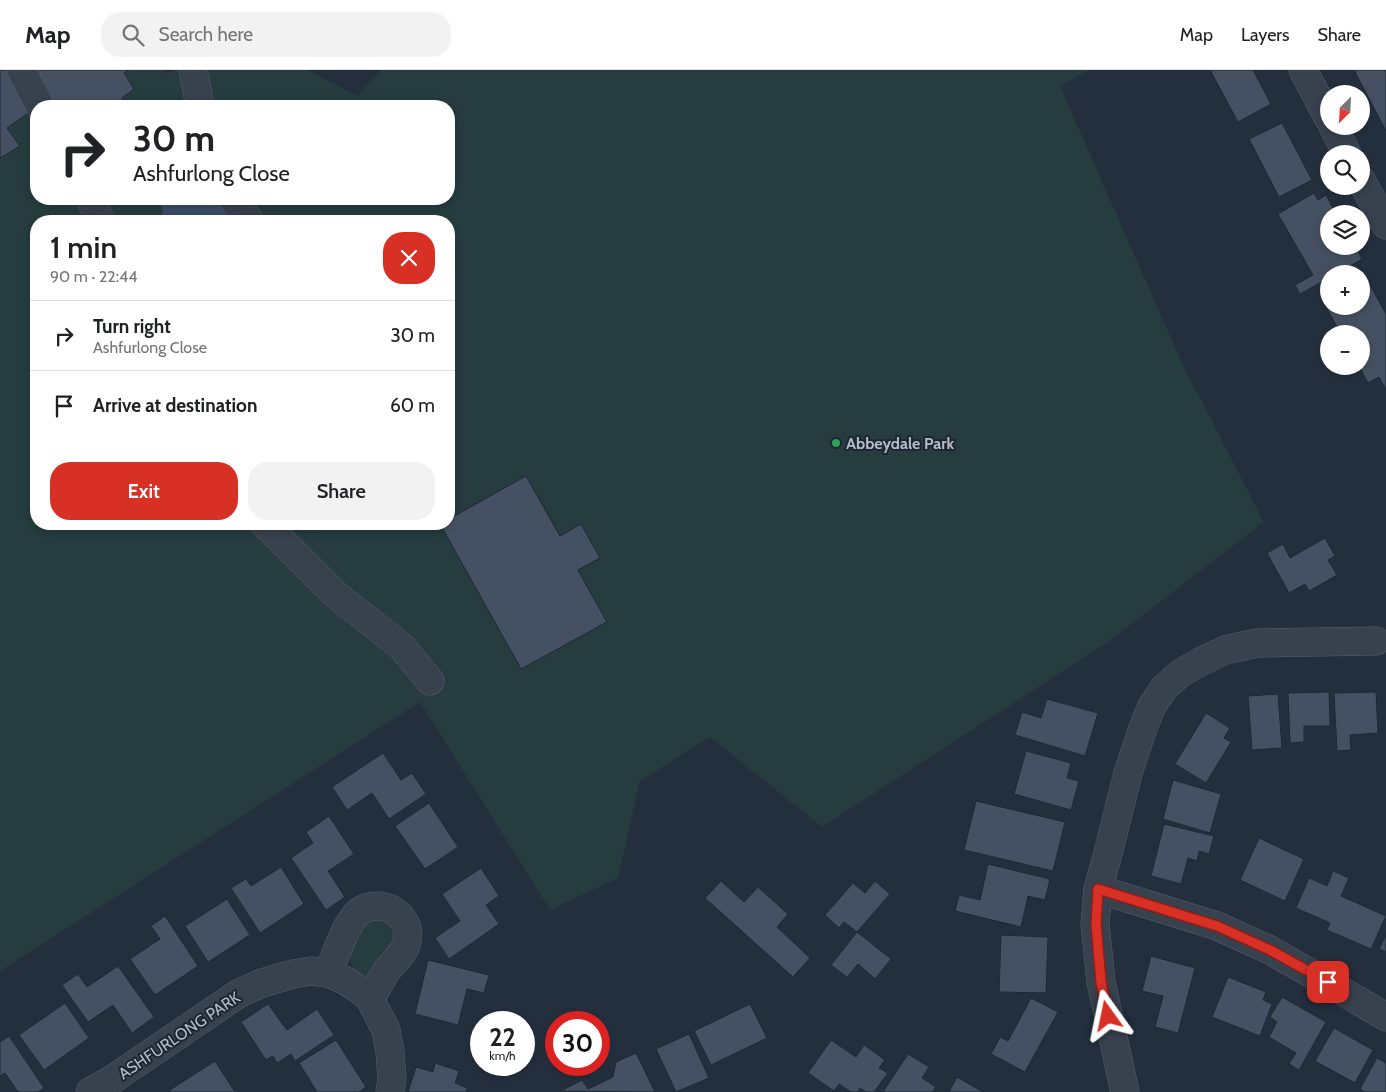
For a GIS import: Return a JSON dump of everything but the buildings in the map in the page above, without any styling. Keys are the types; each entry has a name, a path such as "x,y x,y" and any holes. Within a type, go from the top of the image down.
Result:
{"street":[{"path":"20,70 37,100"},
{"path":"193,70 199,100"},
{"path":"1303,70 1320,102"},
{"path":"1369,195 1386,225"},
{"path":"238,205 245,215"},
{"path":"271,530 335,594 402,647 430,681"},
{"path":"1125,1092 1101,982 1096,924 1098,889 1108,858 1128,773 1152,706 1164,688 1180,673 1225,650 1257,643 1376,640"},
{"path":"1098,889 1217,926 1270,950 1386,1017"},
{"path":"328,973 348,928 358,912 370,906 383,905 397,912 405,923 408,932 407,944 370,999"},
{"name":"ASHFURLONG PARK","path":"90,1092 116,1078 238,994 262,983 311,971 328,973 344,980 370,999 386,1030 392,1078 390,1092"}],"green space":[{"name":"Abbeydale Park","path":"0,70 165,70 167,73 172,70 307,70 358,96 381,70 1089,70 1060,86 1182,363 1264,522 1108,642 822,827 710,737 640,781 618,878 550,910 420,702 0,971"},
{"path":"379,917 392,924 396,941 383,952 368,980 354,972 348,952 365,922"}],"water":[{"path":"160,205 220,205 228,215 162,215 163,208"}],"place":[{"name":"Abbeydale Park","path":"836,443"}],"route":[{"path":"1108,1016 1101,982 1096,924 1098,889 1217,926 1270,950 1328,982"}]}
